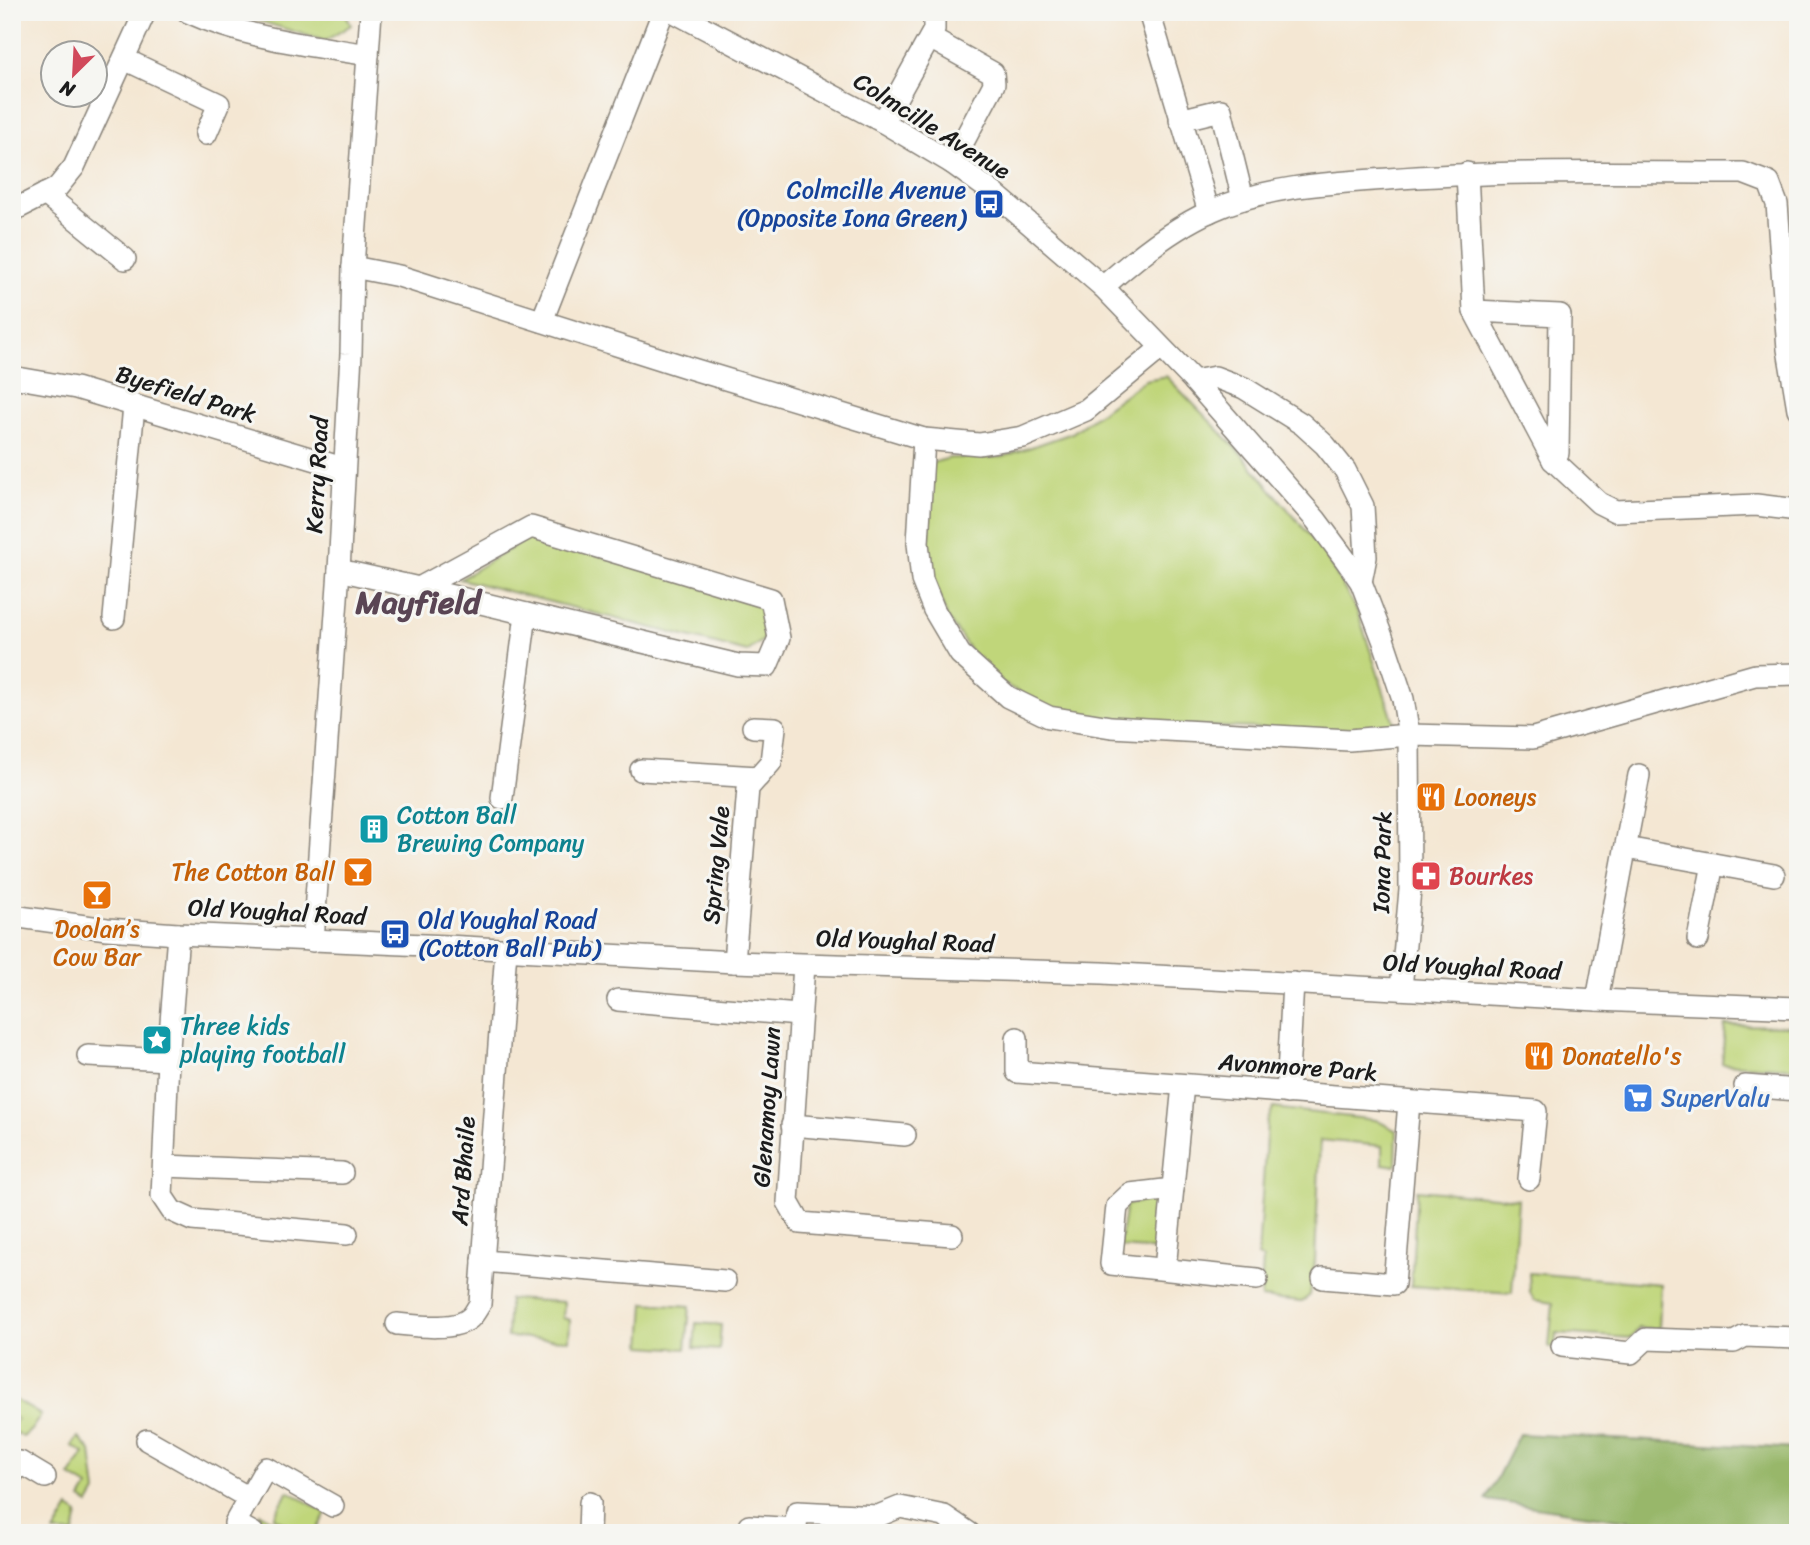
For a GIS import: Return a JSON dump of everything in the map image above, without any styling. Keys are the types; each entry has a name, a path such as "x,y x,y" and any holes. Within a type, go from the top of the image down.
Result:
{"street":[{"path":"12,211 57,188 74,167 145,12"},
{"path":"188,12 214,24 260,37 368,55"},
{"name":"Kerry Road","path":"313,941 339,570 353,267 370,12"},
{"path":"542,321 663,12"},
{"name":"Colmcille Avenue","path":"674,12 883,122 952,163 995,194 1103,287 1194,381 1316,520 1361,582 1403,699 1409,735"},
{"path":"883,122 934,30 934,12"},
{"path":"1149,12 1209,212"},
{"path":"930,38 993,73 994,78 994,84 952,163"},
{"path":"124,59 219,104 206,134"},
{"path":"1180,120 1222,110 1243,199"},
{"path":"1467,173 1474,311 1553,460 1599,503 1615,511 1756,505 1798,510"},
{"path":"1103,287 1156,244 1209,212 1243,199 1310,184 1467,173 1743,173 1769,183 1777,204 1788,349 1798,409"},
{"path":"46,194 125,259"},
{"path":"353,267 400,276 924,439 979,444 1023,437 1086,410 1161,348"},
{"path":"1474,311 1560,315 1558,453 1553,460"},
{"name":"Byefield Park","path":"12,377 76,388 343,468"},
{"name":"Colmcille Avenue","path":"1194,381 1215,377 1244,388 1302,424 1325,445 1345,470 1363,506 1366,557 1361,582"},
{"path":"114,618 134,406"},
{"path":"924,439 918,543 922,580 934,610 960,654 1008,697 1049,718 1111,727 1349,740 1409,735 1533,738 1755,675 1798,674"},
{"path":"339,570 738,665 767,666 779,638 771,599 531,527 419,587"},
{"path":"502,798 526,614"},
{"name":"Spring Vale","path":"734,962 748,788 771,762 775,728 753,727"},
{"name":"Iona Park","path":"1401,989 1410,890 1409,735"},
{"name":"Spring Vale","path":"641,770 758,777"},
{"path":"1597,1000 1639,775"},
{"path":"1626,848 1773,875"},
{"path":"1698,939 1713,864"},
{"name":"Old Youghal Road","path":"12,916 107,929 313,941 804,965 1102,973 1597,1000 1798,1008"},
{"path":"178,934 168,1060 162,1196 172,1211 192,1220 347,1234"},
{"name":"Ard Bhaile","path":"397,1324 455,1324 470,1319 480,1304 506,950"},
{"name":"Glenamoy Lawn","path":"804,965 788,1202 800,1223 952,1235"},
{"path":"1287,1093 1293,983"},
{"path":"618,1000 799,1015"},
{"name":"Avonmore Park","path":"1017,1038 1017,1072 1536,1111 1529,1180"},
{"path":"88,1056 168,1060"},
{"name":"Avonmore Park","path":"1165,1269 1183,1086"},
{"path":"1745,1086 1798,1090"},
{"name":"Avonmore Park","path":"1323,1278 1394,1284 1409,1102"},
{"path":"792,1125 905,1135"},
{"path":"164,1166 342,1173"},
{"path":"1173,1189 1130,1194 1117,1206 1111,1264 1257,1279"},
{"path":"483,1261 725,1281"},
{"path":"1562,1346 1631,1353 1646,1339 1734,1342 1745,1336 1798,1338"},
{"path":"147,1440 249,1498"},
{"path":"12,1475 19,1462 45,1477"},
{"path":"253,1533 235,1523 266,1468 333,1506"},
{"path":"589,1533 590,1503"},
{"path":"749,1526 796,1529 797,1512 878,1517 900,1507 944,1516 969,1533"}],"green space":[{"path":"230,12 345,12 351,25 325,41"},
{"path":"1166,376 1239,451 1322,550 1358,613 1397,732 1156,725 1053,712 987,674 947,617 928,566 931,463 950,458 1002,457 1072,433 1145,380"},
{"path":"533,535 757,604 768,619 763,640 747,652 460,579"},
{"path":"1725,1025 1798,1026 1798,1068 1722,1064"},
{"path":"1273,1108 1376,1120 1397,1131 1396,1166 1382,1164 1382,1146 1320,1140 1315,1261 1310,1295 1302,1302 1261,1298 1263,1259 1258,1256 1267,1122"},
{"path":"1417,1190 1518,1199 1512,1293 1411,1286"},
{"path":"1161,1197 1161,1250 1119,1247 1126,1205"},
{"path":"1529,1273 1661,1284 1659,1328 1639,1328 1631,1338 1556,1333 1555,1348 1549,1347 1553,1303 1534,1300 1530,1292"},
{"path":"509,1299 564,1302 563,1318 570,1320 569,1340 507,1337"},
{"path":"645,1303 690,1306 686,1349 642,1346"},
{"path":"696,1323 721,1325 719,1350 694,1348"},
{"path":"12,1398 41,1415 23,1437 16,1433 13,1439 12,1427 17,1419 12,1416"},
{"path":"1519,1434 1798,1449 1798,1515 1790,1533 1714,1533 1486,1500"},
{"path":"78,1437 91,1451 96,1492 89,1504 81,1499 88,1487 70,1476 84,1453 72,1446"},
{"path":"288,1491 326,1513 315,1533 302,1533 274,1517"},
{"path":"69,1508 78,1514 74,1533 54,1533"},
{"path":"260,1513 293,1532 266,1533 258,1524"}],"place":[{"name":"Colmcille Avenue (Opposite Iona Green)","path":"989,204"},
{"name":"Looneys","path":"1431,797"},
{"name":"Cotton Ball Brewing Company","path":"374,829"},
{"name":"The Cotton Ball","path":"358,872"},
{"name":"Bourkes","path":"1426,876"},
{"name":"Doolan’s Cow Bar","path":"97,895"},
{"name":"Old Youghal Road (Cotton Ball Pub)","path":"395,934"},
{"name":"Three kids playing football","path":"157,1040"},
{"name":"Donatello's","path":"1539,1056"},
{"name":"SuperValu","path":"1638,1098"}],"district":[{"name":"Mayfield","path":"418,602"}]}
